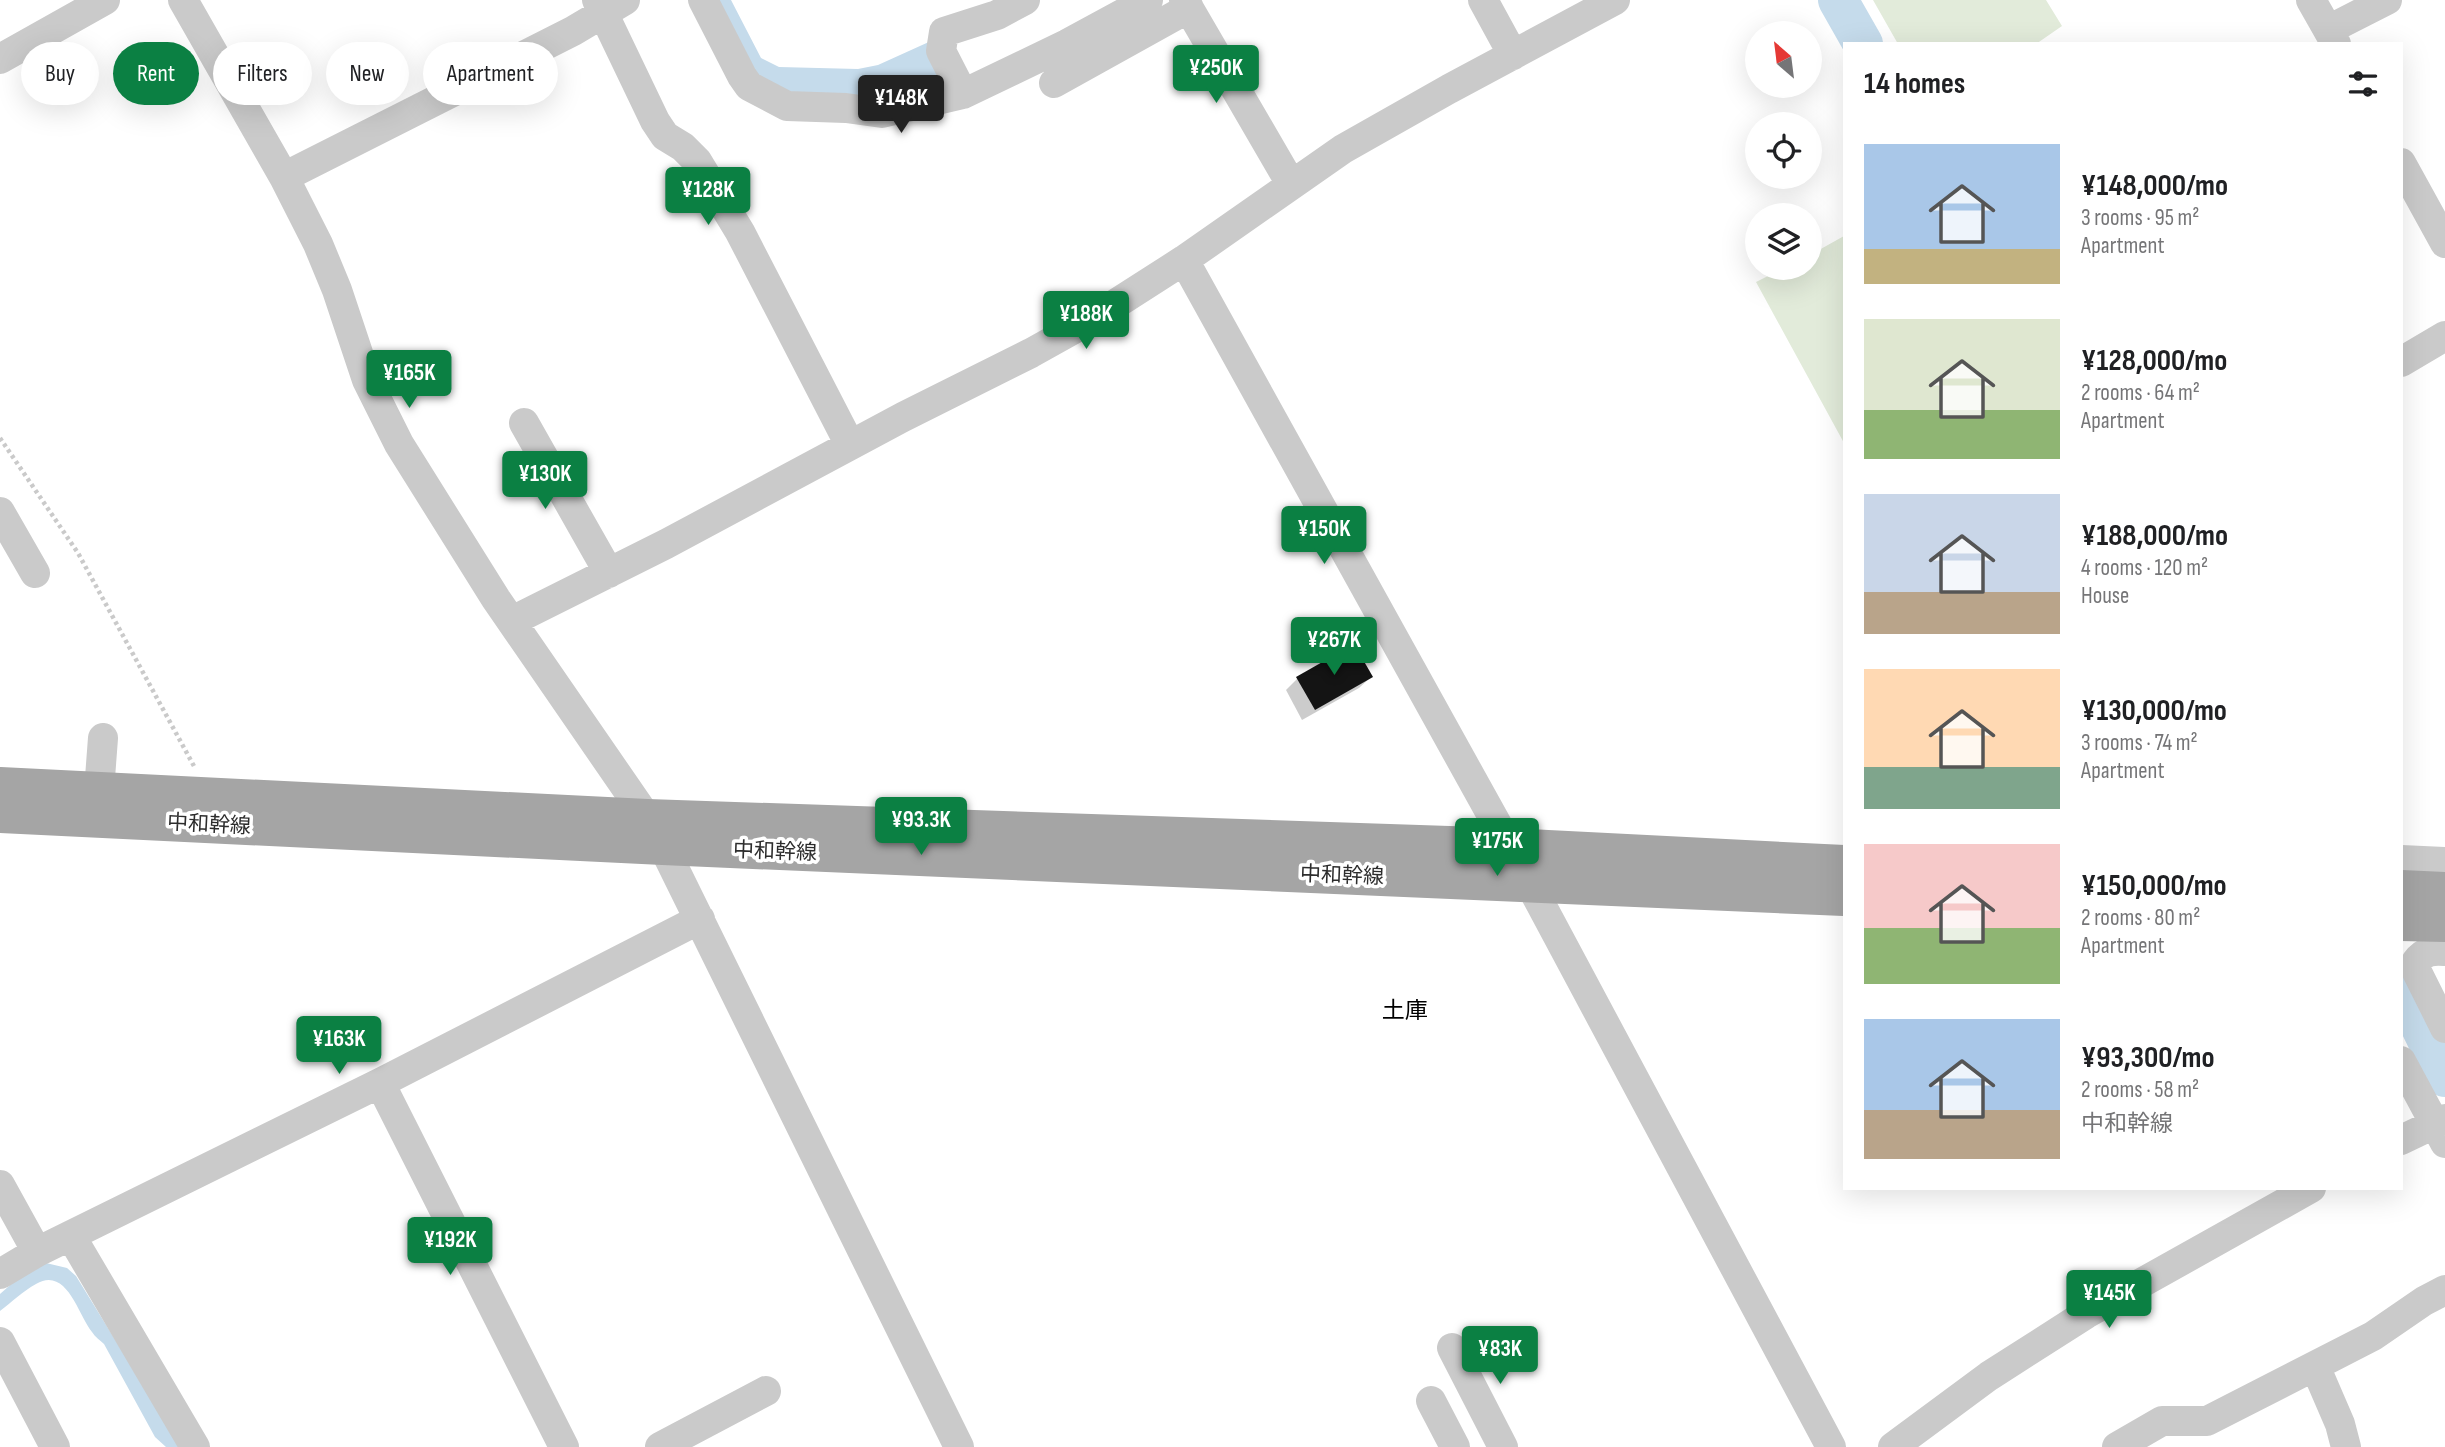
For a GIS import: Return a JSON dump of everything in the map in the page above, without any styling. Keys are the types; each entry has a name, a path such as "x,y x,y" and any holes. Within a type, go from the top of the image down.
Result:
{"main road":[{"name":"中和幹線","path":"0,786 205,796 655,832 1530,884 1843,897"},
{"name":"中和幹線","path":"0,814 655,832 1509,848 1843,864"},
{"path":"2403,889 2445,891"},
{"path":"2403,922 2445,923"}],"street":[{"path":"0,59 105,0"},
{"path":"183,0 284,177 328,267 367,380 413,468 512,621 655,832 959,1447"},
{"path":"703,0 749,86 786,106 846,108 882,113 963,94 1067,44 1148,0"},
{"path":"963,94 941,51 944,32 997,15 1025,0"},
{"path":"1483,0 1513,55"},
{"path":"512,621 609,573 1079,326 1184,260 1291,184 1394,119 1615,0"},
{"path":"2311,0 2332,37 2387,0"},
{"path":"1054,83 1187,4 1291,184"},
{"path":"284,177 608,5 654,121 665,136 683,147 697,161 740,232 850,445"},
{"path":"2403,167 2445,243"},
{"path":"1184,260 1530,884 1831,1447"},
{"path":"2403,361 2445,336"},
{"path":"524,423 609,573"},
{"path":"0,512 31,565"},
{"path":"99,791 103,738"},
{"path":"2403,860 2445,862"},
{"path":"2403,881 2445,874"},
{"path":"0,1274 37,1252 380,1083 700,919"},
{"path":"2445,951 2422,954 2416,962 2417,972 2445,1028"},
{"path":"2403,1064 2441,1129 2403,1139"},
{"path":"380,1083 564,1447"},
{"path":"0,1185 37,1252"},
{"path":"1893,1447 1989,1376 2086,1314 2307,1190"},
{"path":"71,1236 195,1447"},
{"path":"2117,1447 2162,1421 2207,1421 2373,1336 2445,1290"},
{"path":"0,1342 55,1447"},
{"path":"1452,1348 1503,1447"},
{"path":"2315,1366 2340,1424 2346,1447"},
{"path":"660,1447 766,1391"},
{"path":"1432,1401 1455,1447"}],"path":[{"path":"0,438 78,553 194,764 205,796"}],"green space":[{"path":"1873,0 2046,0 2062,26 2039,42 1897,42"},
{"path":"1843,237 1843,441 1756,282 1822,280 1822,248"}],"water":[{"path":"713,0 731,0 761,58 779,67 858,69 878,65 931,41 949,86 903,97 798,102 760,83"},
{"path":"46,1263 67,1268 76,1276 181,1447 166,1447 155,1437 104,1344 93,1334 64,1287 47,1280 36,1284 0,1311 0,1294 17,1279"}],"building":[{"path":"1354,644 1373,677 1315,710 1296,677"}],"waterway":[{"path":"1838,0 1862,42"},
{"path":"2403,995 2445,1077"}],"district":[{"name":"土庫","path":"1405,1010"}]}
